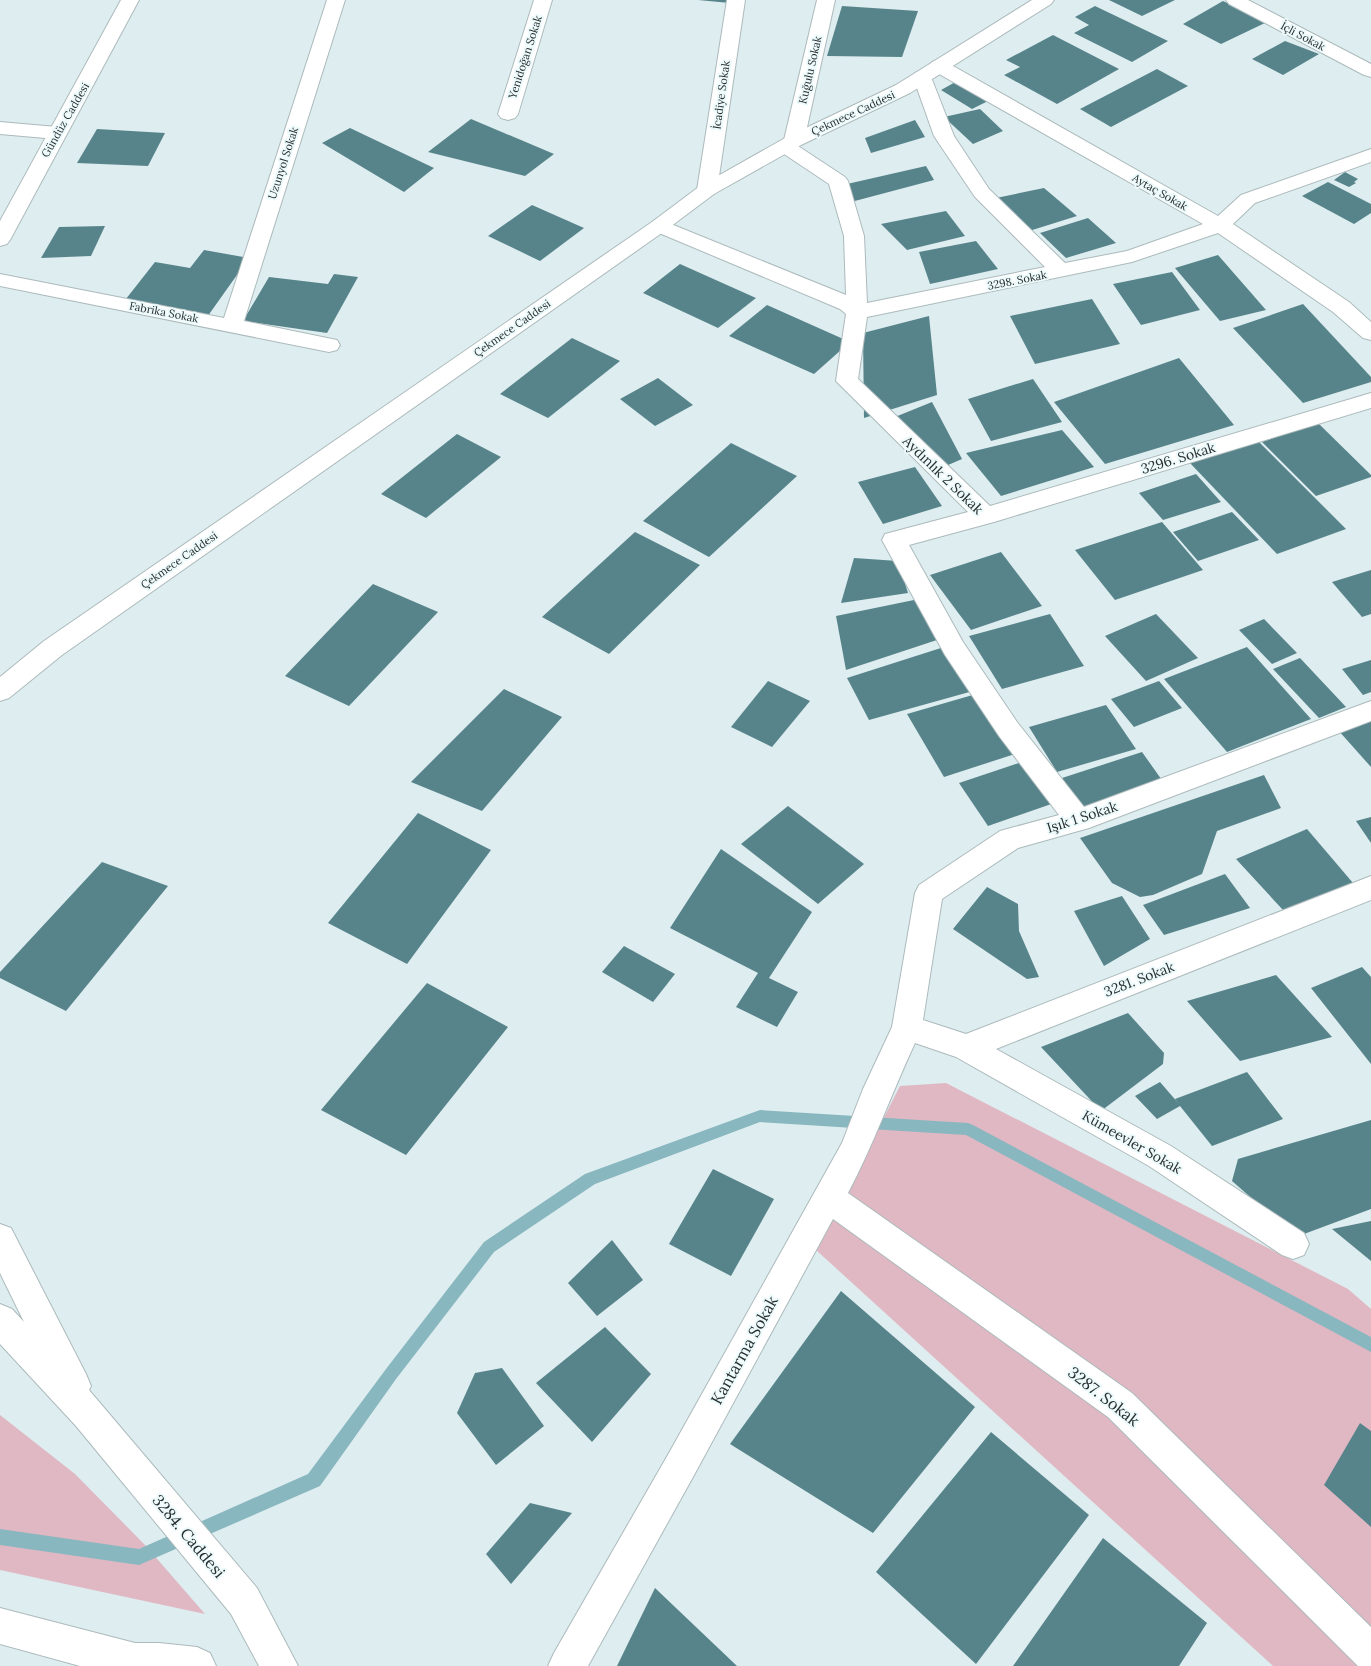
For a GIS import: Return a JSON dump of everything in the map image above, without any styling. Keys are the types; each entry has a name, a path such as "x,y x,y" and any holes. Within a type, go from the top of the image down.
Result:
{"street":[{"name":"Gündüz Caddesi","path":"0,240 57,133 99,62 130,0"},
{"name":"Uzunyol Sokak","path":"232,326 336,0"},
{"name":"Yenidoğan Sokak","path":"508,114 544,0"},
{"name":"İcadiye Sokak","path":"708,190 736,0"},
{"name":"Kuğulu Sokak","path":"789,144 826,0"},
{"name":"İçli Sokak","path":"1234,0 1371,71"},
{"name":"Çekmece Caddesi","path":"0,691 52,648 708,190 789,144 903,89 1032,3"},
{"path":"931,72 944,136 982,193 1061,271"},
{"name":"Aytaç Sokak","path":"931,72 1220,225 1341,307 1371,333"},
{"path":"0,128 57,133"},
{"name":"Aydınlık 2 Sokak","path":"789,144 838,181 854,236 857,312 847,381 986,516"},
{"name":"3298. Sokak","path":"857,312 1132,256 1220,225 1248,199 1371,156"},
{"path":"659,226 848,304 857,312"},
{"name":"Fabrika Sokak","path":"0,280 329,346"},
{"name":"3296. Sokak","path":"986,516 1371,400"},
{"name":"Aydınlık 2 Sokak","path":"986,516 894,540 954,648 1008,729 1079,820"},
{"name":"Işık 1 Sokak","path":"907,1027 930,893 1010,838 1079,820 1371,711"},
{"name":"3281. Sokak","path":"966,1047 1371,888"},
{"path":"907,1027 966,1047"},
{"name":"Kantarma Sokak","path":"566,1666 681,1465 855,1149 878,1089 907,1027"},
{"name":"Kümeevler Sokak","path":"966,1047 1160,1156 1293,1244"},
{"name":"3287. Sokak","path":"828,1197 1120,1405 1371,1652"},
{"name":"3284. Caddesi","path":"0,1239 88,1414"},
{"name":"3284. Caddesi","path":"0,1320 88,1414 244,1601 279,1666"},
{"path":"0,1626 135,1662 159,1662 197,1666"}],"shaded area":[{"path":"946,1083 1348,1289 1371,1309 1371,1666 1273,1666 816,1250 900,1086"},
{"path":"0,1415 75,1474 145,1545 205,1614 0,1570"}],"building":[{"path":"698,0 730,0 730,3"},
{"path":"1109,0 1175,0 1142,16"},
{"path":"1223,1 1267,22 1221,44 1183,24"},
{"path":"842,6 918,11 902,57 827,56"},
{"path":"1095,6 1168,41 1132,62 1074,33 1089,25 1075,17"},
{"path":"1053,35 1119,69 1057,104 1004,75 1020,67 1006,60"},
{"path":"1285,41 1319,54 1283,75 1252,59"},
{"path":"1157,69 1188,86 1111,127 1080,109"},
{"path":"959,80 992,99 972,109 941,90"},
{"path":"980,109 1003,131 973,144 944,117"},
{"path":"471,119 554,154 525,176 428,152"},
{"path":"915,120 925,137 871,153 865,138"},
{"path":"350,128 434,168 404,192 322,143"},
{"path":"97,129 165,133 148,166 77,163"},
{"path":"926,166 934,180 851,202 847,184"},
{"path":"1345,172 1358,179 1354,182 1356,183 1349,187 1334,180"},
{"path":"1328,182 1371,204 1371,213 1354,224 1302,196"},
{"path":"1044,188 1077,216 1026,232 996,198"},
{"path":"532,205 584,228 540,261 488,236"},
{"path":"946,211 965,236 907,250 881,224"},
{"path":"1088,218 1116,243 1066,258 1040,233"},
{"path":"105,226 91,256 41,258 59,227"},
{"path":"976,241 998,269 930,284 919,252"},
{"path":"204,250 249,258 205,320 122,304 155,262 190,268"},
{"path":"1218,255 1266,310 1220,321 1175,268"},
{"path":"680,264 756,298 718,328 643,293"},
{"path":"1172,272 1200,310 1141,325 1113,284"},
{"path":"334,274 358,277 327,333 243,321 269,277 328,284"},
{"path":"1092,299 1120,344 1035,364 1010,316"},
{"path":"1303,304 1371,377 1371,382 1303,403 1233,328"},
{"path":"767,305 850,342 814,374 729,336"},
{"path":"929,316 937,395 864,418 863,333"},
{"path":"572,338 620,361 548,418 500,394"},
{"path":"1179,358 1234,425 1105,464 1054,402"},
{"path":"658,378 693,405 655,426 620,399"},
{"path":"1033,379 1062,422 991,441 968,399"},
{"path":"932,402 962,459 932,472 890,419"},
{"path":"1318,423 1371,477 1316,496 1262,442"},
{"path":"1062,430 1094,467 1001,496 966,453"},
{"path":"457,434 501,457 426,518 381,494"},
{"path":"1256,439 1346,529 1277,554 1189,462"},
{"path":"731,443 797,476 709,557 643,521"},
{"path":"915,467 942,506 883,524 858,482"},
{"path":"1196,474 1221,502 1163,520 1139,493"},
{"path":"1232,512 1259,540 1198,561 1173,532"},
{"path":"1162,522 1203,570 1115,600 1075,550"},
{"path":"635,532 700,565 609,654 542,617"},
{"path":"1001,552 1042,606 971,630 930,575"},
{"path":"854,558 898,561 908,593 841,603"},
{"path":"1371,570 1371,614 1362,617 1332,582"},
{"path":"373,584 438,612 349,706 285,676"},
{"path":"914,600 940,639 846,670 836,616"},
{"path":"1050,614 1084,666 1002,689 969,636"},
{"path":"1156,614 1198,658 1146,681 1105,636"},
{"path":"1264,619 1297,653 1272,664 1239,630"},
{"path":"944,647 973,691 869,720 847,678"},
{"path":"1247,647 1311,719 1227,752 1164,679"},
{"path":"1300,658 1346,707 1319,718 1273,669"},
{"path":"1371,660 1371,692 1363,695 1342,669"},
{"path":"768,681 810,701 772,747 731,727"},
{"path":"1159,681 1182,708 1134,727 1111,699"},
{"path":"504,689 562,717 482,811 411,782"},
{"path":"983,692 1021,752 944,777 907,714"},
{"path":"1106,705 1136,749 1057,772 1029,727"},
{"path":"1371,717 1371,767 1338,730"},
{"path":"1142,752 1164,783 1084,810 1062,778"},
{"path":"1031,759 1060,801 988,826 959,783"},
{"path":"1264,775 1281,808 1217,831 1202,874 1153,895 1140,897 1112,883 1080,838"},
{"path":"788,806 864,864 818,904 741,844"},
{"path":"418,813 491,850 407,964 328,923"},
{"path":"1371,817 1371,843 1356,821"},
{"path":"1307,829 1353,883 1283,910 1236,859"},
{"path":"721,849 812,912 769,978 798,992 777,1027 736,1007 758,973 670,928"},
{"path":"102,862 168,886 66,1011 0,978 0,972"},
{"path":"1225,874 1250,908 1164,935 1143,905"},
{"path":"987,887 1018,904 1019,931 1039,977 1027,979 953,929"},
{"path":"1122,896 1150,939 1104,966 1074,911"},
{"path":"624,946 675,974 653,1002 602,972"},
{"path":"1362,967 1371,977 1371,1064 1311,988"},
{"path":"1276,975 1332,1037 1240,1061 1187,1001"},
{"path":"427,983 508,1027 406,1155 321,1110"},
{"path":"1128,1013 1164,1053 1163,1064 1101,1111 1041,1047"},
{"path":"1247,1072 1283,1119 1212,1146 1180,1106 1157,1119 1135,1096 1160,1082 1179,1104 1175,1099"},
{"path":"1371,1120 1371,1209 1296,1237 1232,1181 1238,1159"},
{"path":"713,1169 774,1199 731,1276 669,1244"},
{"path":"1371,1221 1371,1261 1332,1229"},
{"path":"612,1240 643,1280 597,1316 568,1283"},
{"path":"841,1291 975,1407 873,1533 730,1444"},
{"path":"605,1327 651,1374 592,1442 536,1383"},
{"path":"502,1368 544,1426 496,1465 457,1413 475,1373"},
{"path":"1360,1423 1371,1431 1371,1527 1324,1485"},
{"path":"991,1432 1089,1515 976,1664 876,1572"},
{"path":"530,1503 572,1513 511,1584 486,1554"},
{"path":"1103,1538 1207,1623 1179,1666 1013,1666"},
{"path":"655,1588 737,1666 617,1666"}],"waterway":[{"path":"0,1537 139,1557 314,1480 391,1374 489,1247 590,1179 760,1116 968,1129 1371,1345"}]}
